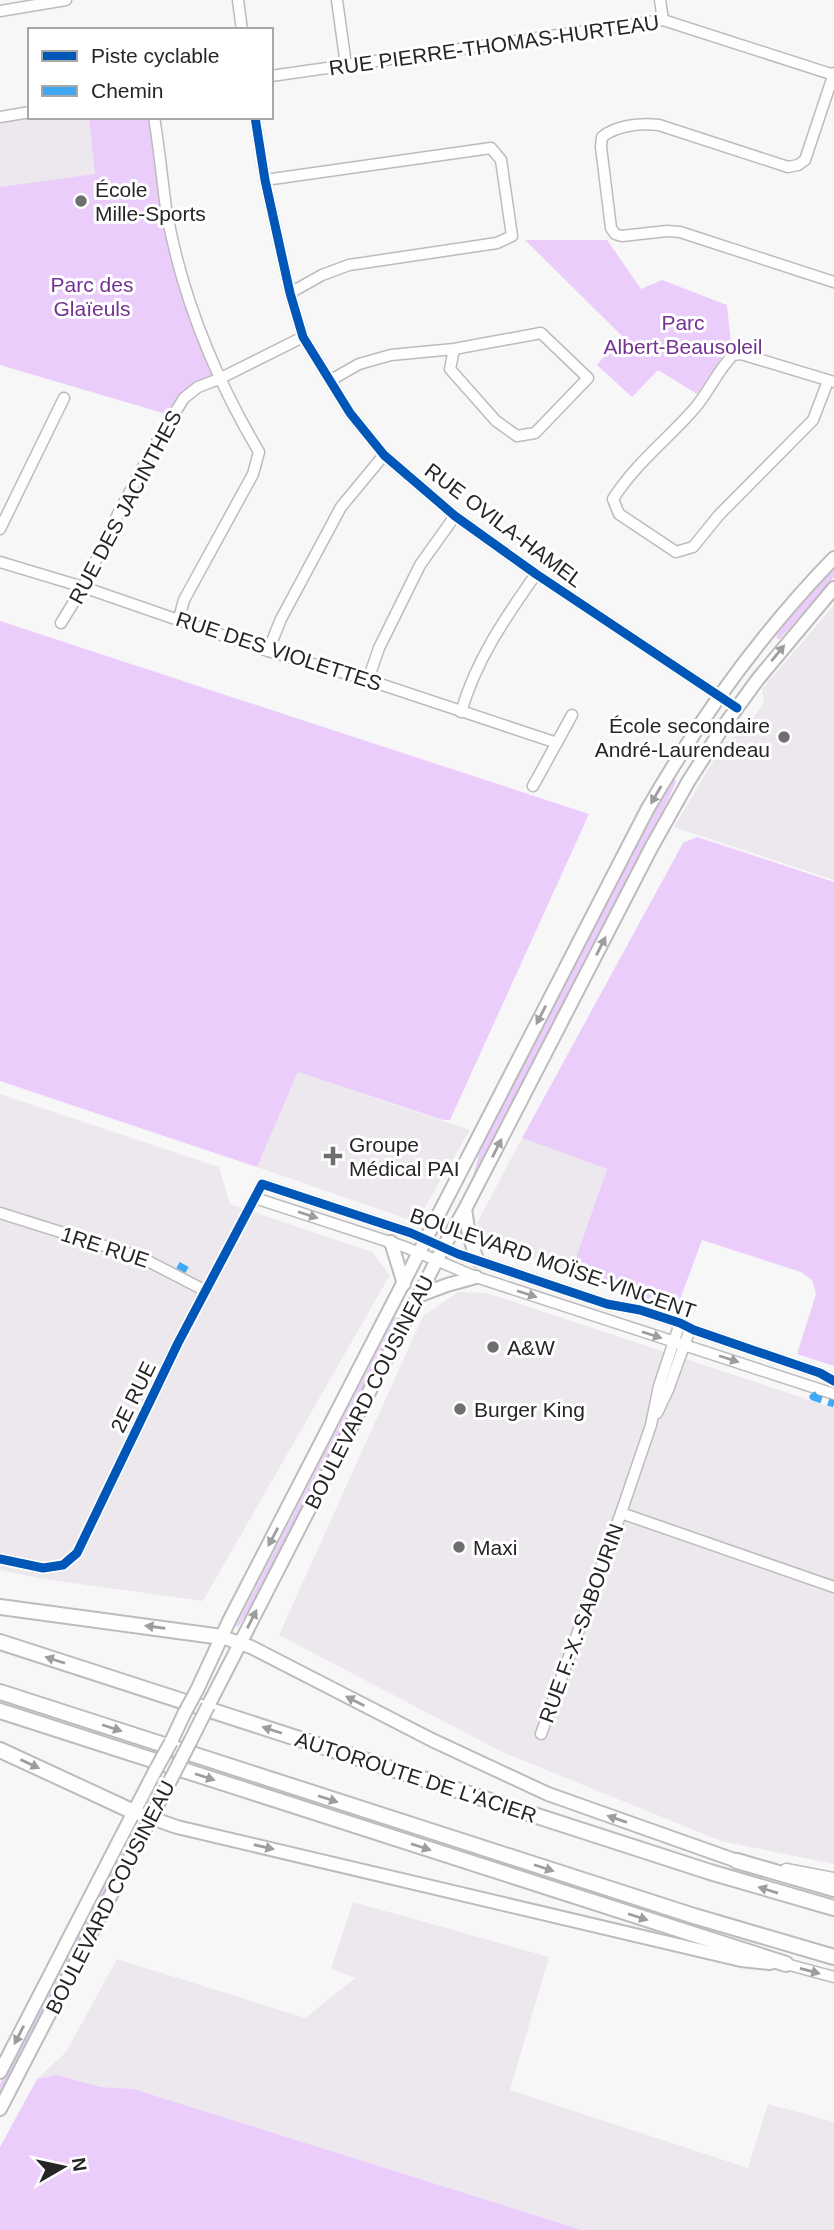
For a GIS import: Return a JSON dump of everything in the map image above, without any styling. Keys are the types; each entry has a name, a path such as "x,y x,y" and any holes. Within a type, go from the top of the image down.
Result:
{"highway":[{"path":"0,1607 222,1637"},
{"name":"AUTOROUTE DE L'ACIER","path":"0,1642 710,1872 834,1908"},
{"path":"0,1692 705,1920 834,1957"},
{"path":"0,1711 786,1964"},
{"path":"0,1750 134,1812"},
{"path":"737,1861 834,1889"}],"main road":[{"name":"BOULEVARD COUSINEAU","path":"0,2072 640,824 677,758 718,696 780,617 834,558"},
{"name":"BOULEVARD COUSINEAU","path":"0,2109 668,816 737,708 790,638 834,588"},
{"path":"465,1209 468,1232 477,1260"},
{"path":"391,1242 404,1284"},
{"path":"418,1296 475,1277"},
{"path":"222,1637 240,1643 432,1740 538,1789 737,1861"},
{"path":"134,1812 150,1819 741,1960 786,1964"}],"street":[{"path":"4,7 66,0"},
{"path":"238,0 242,28"},
{"path":"337,0 346,65"},
{"path":"660,0 663,20"},
{"name":"RUE PIERRE-THOMAS-HURTEAU","path":"273,76 663,20 834,74"},
{"path":"834,74 805,160 798,165 788,167 659,125 646,124 611,130 603,137 601,147 611,228 615,234 622,236 680,232 834,282"},
{"path":"0,117 28,112"},
{"path":"154,119 167,208 189,301 219,379 259,453 254,474 231,511 184,600 179,618"},
{"name":"RUE OVILA-HAMEL","path":"255,119 265,180 290,293 303,337 350,413 384,455 455,516 536,574 737,708"},
{"path":"265,180 491,148 501,160 512,236 497,243 349,265 322,275 290,293"},
{"path":"331,380 359,364 391,355 454,349 541,333 588,378 535,433 517,436 496,421 450,369 454,349"},
{"name":"RUE DES JACINTHES","path":"61,623 83,587 119,512 184,398 198,387 303,337"},
{"path":"741,354 831,382 813,420 719,516 693,547 676,552 619,514 613,499 626,478 665,442 697,405 733,355 741,354"},
{"path":"0,529 64,398"},
{"path":"268,651 281,619 341,507 384,455"},
{"path":"368,680 379,648 420,565 455,516"},
{"name":"RUE DES VIOLETTES","path":"0,562 179,618 268,651 368,680 556,743"},
{"path":"461,712 468,687 491,639 536,574"},
{"path":"533,786 572,715"},
{"name":"BOULEVARD MOÏSE-VINCENT","path":"262,1184 601,1302 635,1308 820,1373 834,1381"},
{"name":"2E RUE","path":"0,1559 43,1568 63,1565 76,1553 262,1184"},
{"name":"BOULEVARD MOÏSE-VINCENT","path":"255,1198 391,1242 475,1277 834,1394"},
{"name":"1RE RUE","path":"0,1213 140,1257 174,1272 206,1291"},
{"name":"RUE F.-X.-SABOURIN","path":"541,1734 651,1425 668,1390 685,1326"},
{"name":"RUE F.-X.-SABOURIN","path":"621,1513 834,1587"},
{"path":"737,1861 834,1878"},
{"path":"786,1964 834,1977"}],"shaded area":[{"name":"École Mille-Sports","path":"28,112 28,119 152,119 165,214 0,237 0,117"},
{"name":"École secondaire André-Laurendeau","path":"834,605 834,880 674,827 724,743 744,730 764,703 762,689"},
{"path":"298,1072 470,1130 416,1222 257,1167"},
{"path":"0,1094 219,1167 230,1204 372,1252 390,1275 203,1601 44,1579 0,1570"},
{"path":"522,1138 607,1169 571,1272 485,1242 477,1223"},
{"path":"458,1292 487,1293 834,1408 834,1864 721,1841 502,1752 279,1635 423,1316"},
{"path":"353,1902 549,1957 510,2090 748,2168 768,2104 834,2122 834,2230 582,2230 134,2089 101,2087 57,2075 37,2079 66,2052 117,1959 305,2018 355,1978 331,1968"}],"green space":[{"name":"Parc des Glaïeuls","path":"89,119 154,119 176,253 219,379 198,387 173,416 0,365 0,187 95,174"},
{"name":"Parc Albert-Beausoleil","path":"525,240 607,240 641,289 662,280 727,305 731,344 697,394 658,370 632,397 597,365 622,336"},
{"path":"834,568 834,577 779,640 776,637 783,624"},
{"path":"0,621 589,814 450,1120 443,1120 298,1072 257,1167 0,1081"},
{"path":"673,779 676,781 668,800 472,1180 481,1147"},
{"path":"697,837 834,882 834,1366 797,1354 816,1294 812,1280 801,1272 702,1240 676,1310 571,1272 607,1169 522,1138 683,843"},
{"path":"395,1317 397,1318 387,1344 261,1590 238,1627 236,1626"},
{"path":"136,1828 138,1829 0,2097 0,2084 116,1859"},
{"path":"57,2075 101,2087 134,2089 582,2230 0,2230 0,2147 37,2079"}],"marked path":[{"path":"178,1265 187,1270"},
{"path":"817,1394 813,1397 834,1404"}],"cycle path":[{"path":"255,119 265,180 290,293 303,337 350,413 384,455 455,516 536,574 737,708"},
{"path":"0,1559 43,1568 63,1565 77,1553 178,1343 262,1184 411,1233 458,1254 607,1304 640,1310 680,1323 820,1373 834,1381"}],"place":[{"name":"École Mille-Sports","path":"81,201"},
{"name":"École secondaire André-Laurendeau","path":"784,737"},
{"name":"Groupe Médical PAI","path":"333,1156"},
{"name":"A&W","path":"493,1347"},
{"name":"Burger King","path":"460,1409"},
{"name":"Maxi","path":"459,1547"}]}
